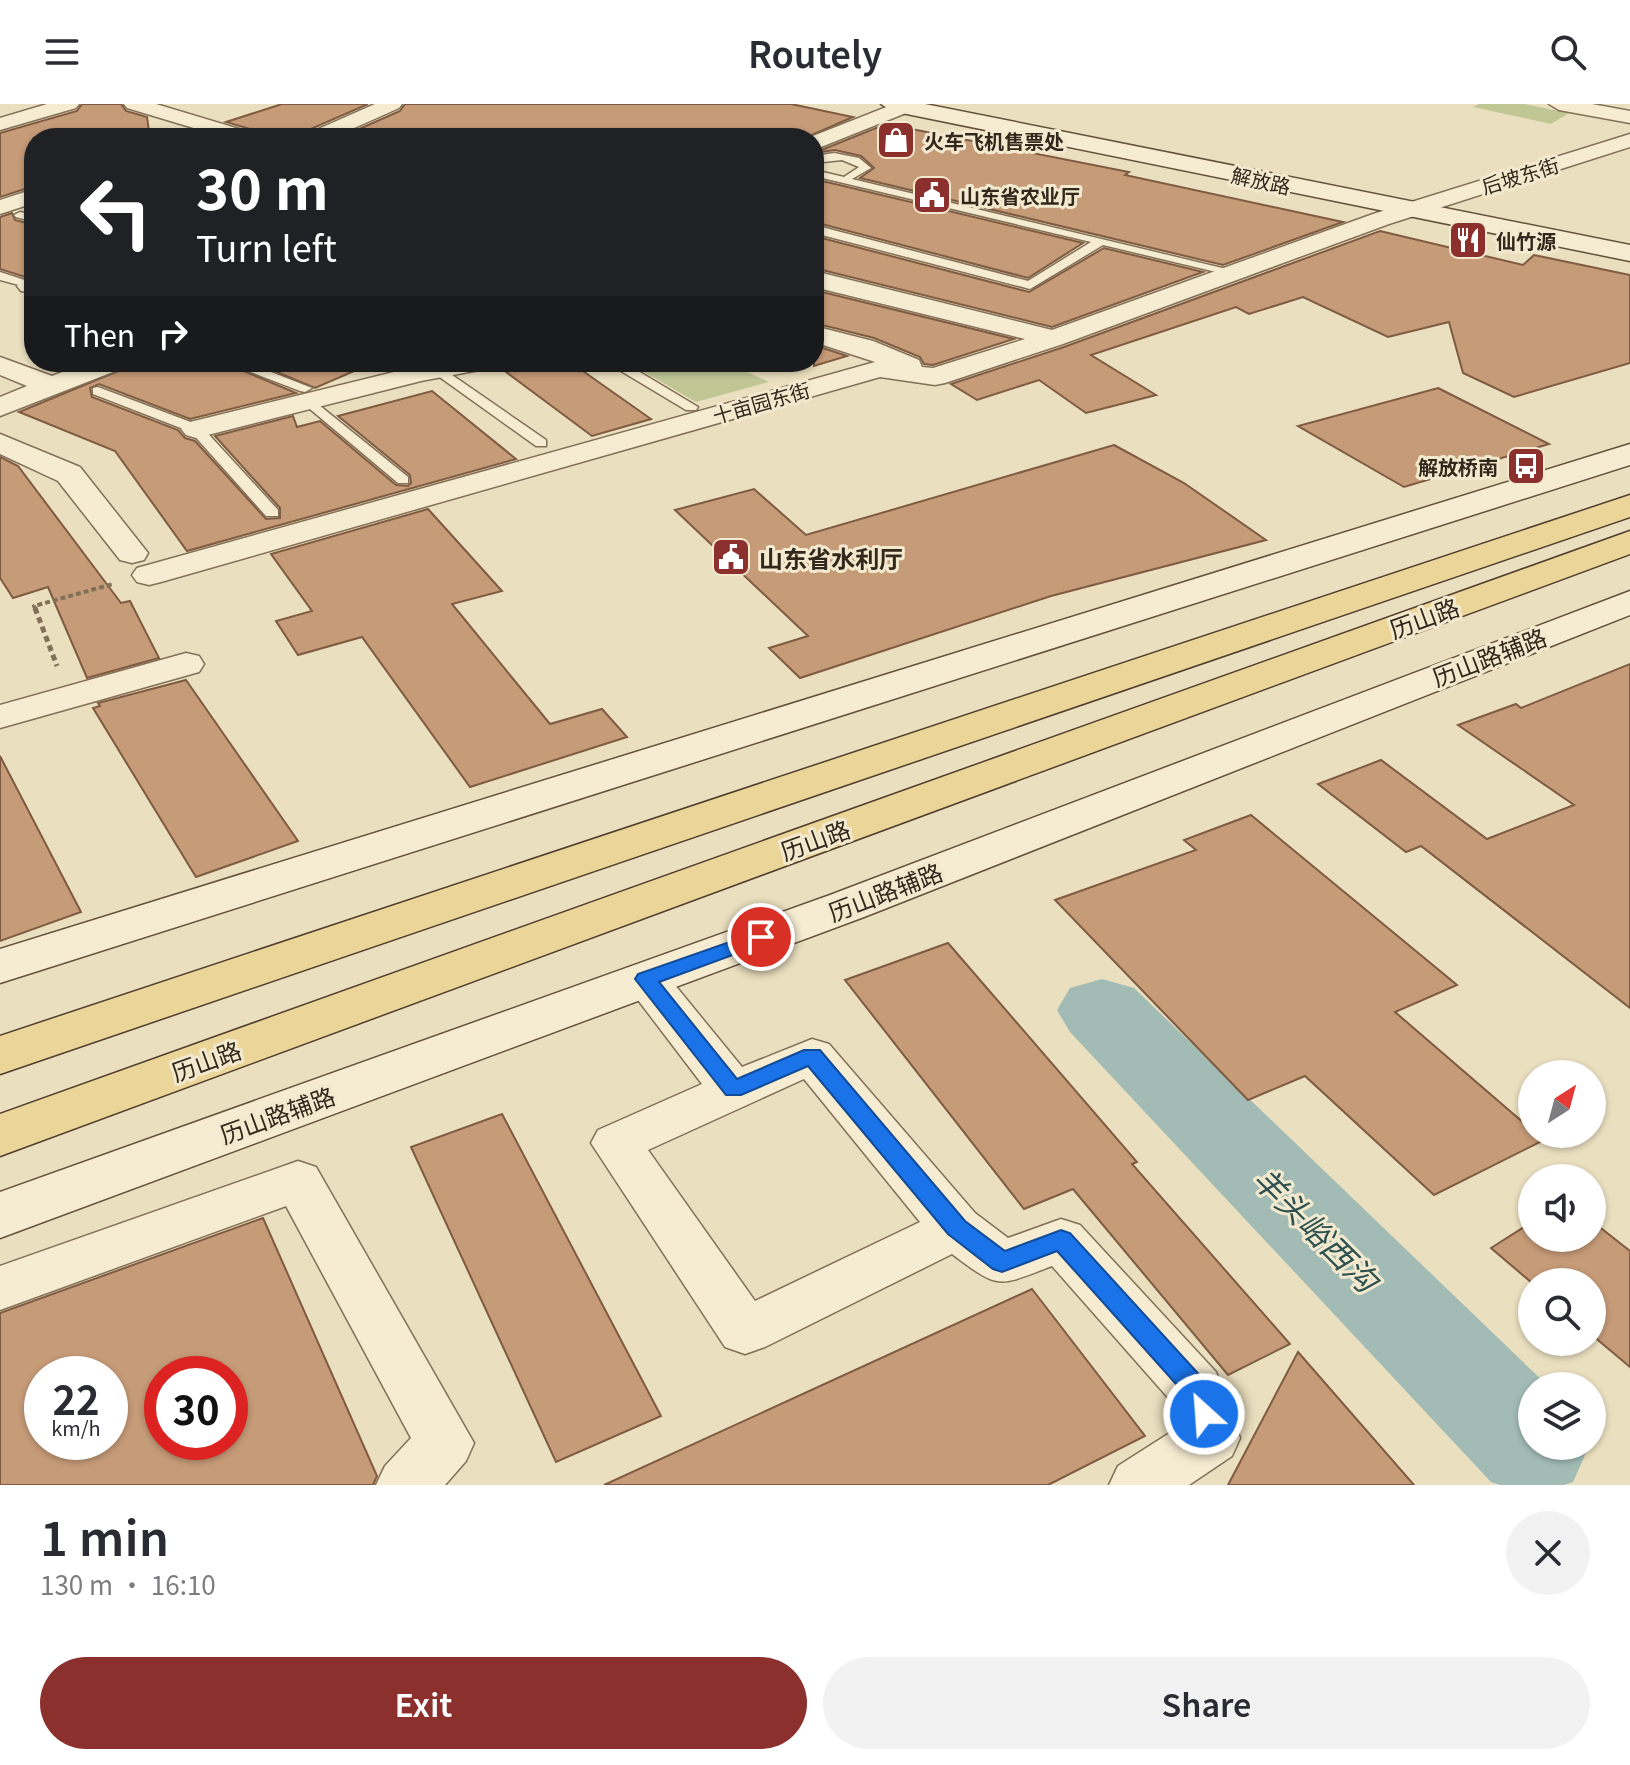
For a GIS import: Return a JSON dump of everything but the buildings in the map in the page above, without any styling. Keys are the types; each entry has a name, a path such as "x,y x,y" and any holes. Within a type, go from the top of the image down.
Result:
{"main road":[{"name":"历山路","path":"0,1055 1630,505"},
{"name":"历山路","path":"0,1135 1630,542"}],"street":[{"path":"0,124 69,104"},
{"path":"134,104 210,128"},
{"path":"337,128 392,104"},
{"name":"解放路","path":"967,104 1630,238"},
{"path":"1559,104 1630,117"},
{"path":"824,138 898,105"},
{"name":"解放路","path":"898,105 1410,211 1630,253"},
{"name":"后坡东街","path":"1410,211 1630,140"},
{"name":"十亩园东街","path":"141,564 879,369 935,377 1054,338 1410,211"},
{"path":"824,281 1054,338"},
{"path":"824,337 863,347 935,377"},
{"path":"0,365 52,386"},
{"path":"0,407 88,372"},
{"path":"196,429 307,394 428,372"},
{"path":"0,443 69,474 141,564"},
{"path":"0,966 1630,454"},
{"name":"历山路辅路","path":"0,1215 862,900 1630,602"},
{"path":"0,717 186,664"},
{"path":"645,979 734,1090"},
{"path":"956,1228 745,1331 616,1143 812,1056 956,1228 1002,1262 1061,1240 1196,1389 1211,1438 1139,1485"},
{"path":"0,1288 298,1181 445,1443 406,1485"}],"lane":[{"path":"824,156 860,162 866,168 849,176"},
{"path":"824,175 1237,273"},
{"path":"824,232 1030,285 1101,241"},
{"path":"0,276 24,283"},
{"path":"255,372 307,394 403,480"},
{"path":"442,372 541,443"},
{"path":"630,372 691,407"},
{"path":"98,391 196,429 272,513"}],"path":[{"path":"69,697 34,606 141,564"}],"green space":[{"path":"1479,104 1524,104 1569,113 1551,124 1473,107"},
{"path":"644,372 747,372 769,382 696,402"}],"waterway":[{"name":"羊头峪西沟","path":"1102,1010 1518,1432"}],"place":[{"name":"火车飞机售票处","path":"896,140"},
{"name":"山东省农业厅","path":"932,195"},
{"name":"仙竹源","path":"1468,240"},
{"name":"解放桥南","path":"1526,466"},
{"name":"山东省水利厅","path":"731,557"}],"route":[{"path":"761,937 645,979 734,1090 812,1056 956,1228 1002,1262 1061,1240 1196,1389 1204,1414"}]}
